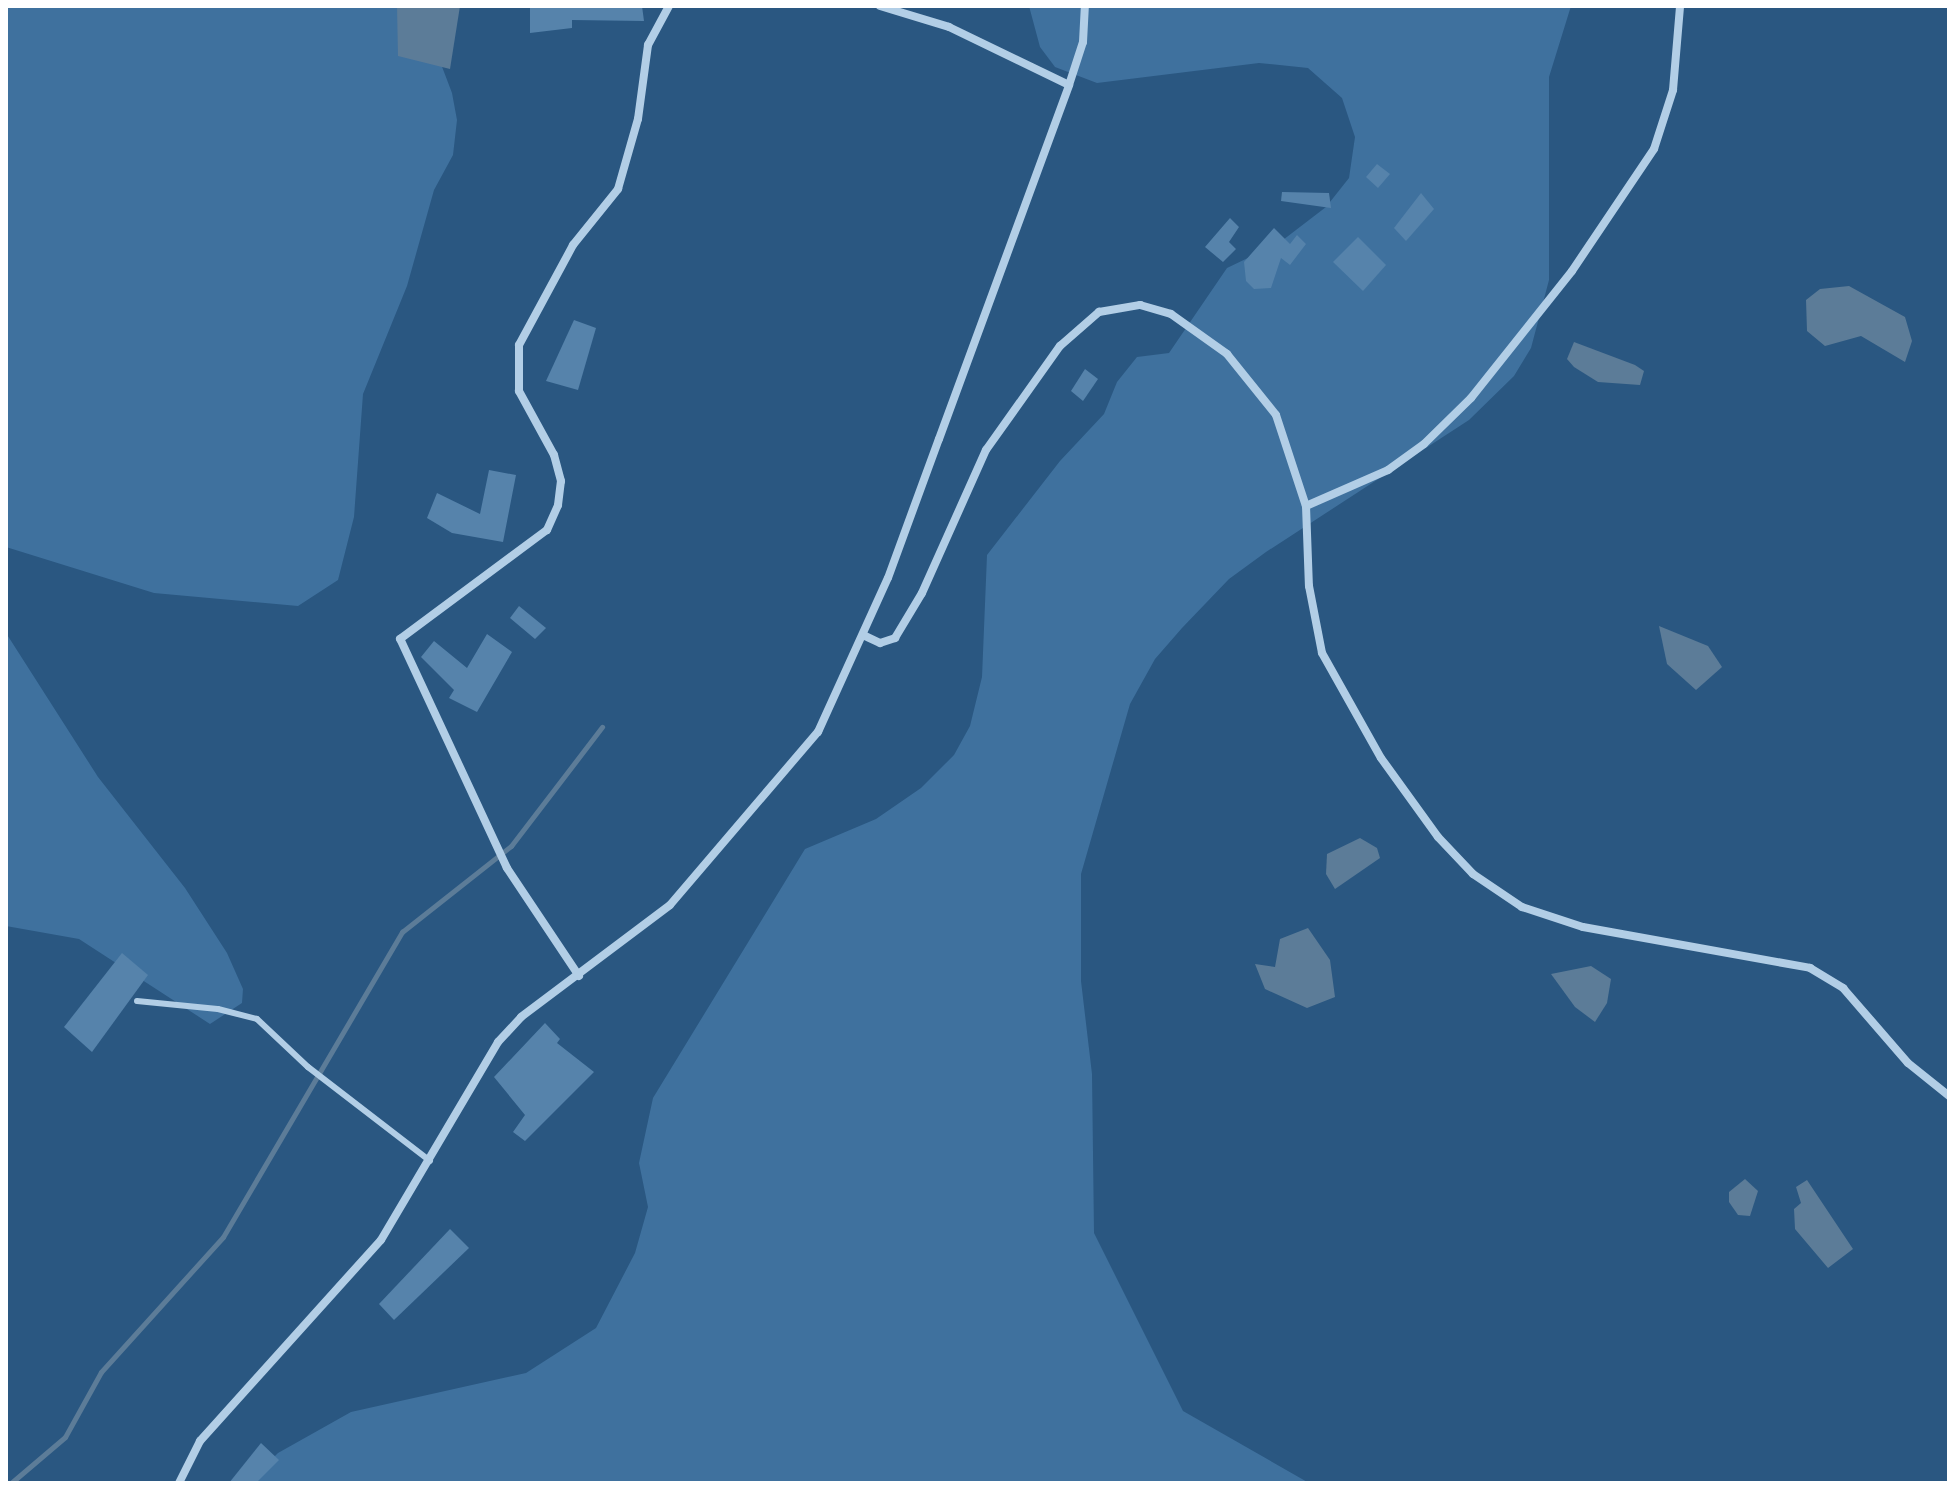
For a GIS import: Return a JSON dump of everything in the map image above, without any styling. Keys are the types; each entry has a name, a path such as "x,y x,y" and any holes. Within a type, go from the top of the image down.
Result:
{"street":[{"path":"579,976 507,868 400,639 547,530 558,505 561,481 554,455 519,391 519,345 573,245 618,189 638,119 648,45 669,6"},
{"path":"880,6 949,27 1069,85"},
{"path":"179,1483 200,1441 381,1240 498,1042 521,1017 670,905 758,807 818,732 863,635 1069,85 1083,42 1085,6"},
{"path":"1306,506 1388,470 1424,444 1471,398 1572,271 1654,149 1673,90 1680,6"},
{"path":"863,635 880,643 895,638 922,593 986,450 1060,346 1099,312 1154,307 1198,330 1227,354 1276,415 1306,506 1309,586 1322,653 1381,758 1438,837 1473,874 1522,907 1583,927 1810,968 1843,988 1908,1063 1949,1096"}],"lane":[{"path":"137,1001 218,1009 257,1019 308,1067 430,1161"}],"shaded area":[{"path":"6,6 419,6 452,93 457,120 453,155 434,190 407,286 363,394 354,517 338,580 298,606 154,593 6,547"},
{"path":"397,6 460,6 450,69 398,56"},
{"path":"1029,6 1571,6 1549,77 1549,280 1531,348 1514,376 1469,420 1229,579 1155,659 1130,704 1081,874 1081,981 1092,1074 1094,1233 1183,1411 1309,1483 248,1483 278,1453 351,1412 526,1373 596,1328 635,1253 648,1207 639,1163 653,1098 805,849 876,819 921,788 954,755 970,726 982,677 987,555 1060,461 1104,414 1117,382 1137,357 1169,353 1227,268 1279,243 1326,207 1349,178 1355,137 1342,98 1308,68 1259,63 1097,83 1055,67 1040,47"},
{"path":"1849,286 1905,317 1912,341 1905,362 1861,336 1825,346 1807,331 1806,300 1820,289"},
{"path":"1574,342 1635,365 1644,371 1640,385 1598,382 1574,367 1567,359"},
{"path":"1659,626 1708,646 1722,667 1696,690 1667,664"},
{"path":"6,633 98,777 185,888 227,953 243,989 242,1003 210,1024 79,939 6,926"},
{"path":"1360,838 1377,848 1380,858 1335,889 1326,874 1327,854"},
{"path":"1308,928 1330,960 1335,997 1307,1008 1265,989 1255,964 1275,967 1280,939"},
{"path":"1591,966 1611,979 1607,1003 1595,1022 1575,1007 1551,974"},
{"path":"1745,1179 1758,1191 1750,1216 1738,1215 1729,1202 1729,1192"},
{"path":"1807,1180 1853,1249 1828,1268 1795,1229 1794,1209 1801,1203 1796,1187"}],"building":[{"path":"530,6 642,6 644,21 572,20 572,28 530,33"},
{"path":"1377,164 1390,174 1378,188 1366,177"},
{"path":"1282,192 1329,193 1331,208 1281,201"},
{"path":"1421,193 1434,209 1406,241 1394,228"},
{"path":"1230,218 1239,227 1229,242 1236,249 1223,262 1205,247"},
{"path":"1274,228 1290,244 1297,235 1306,244 1290,265 1281,258 1271,288 1254,289 1246,281 1244,262"},
{"path":"1358,237 1386,265 1363,291 1333,262"},
{"path":"574,320 596,328 578,390 546,381"},
{"path":"1085,369 1098,379 1083,401 1071,391"},
{"path":"489,470 516,475 503,542 452,533 427,518 437,493 480,514"},
{"path":"519,606 546,628 535,639 510,618"},
{"path":"487,634 512,652 477,712 449,698 454,690 421,657 434,641 467,668"},
{"path":"122,953 148,975 92,1052 64,1027"},
{"path":"545,1023 560,1039 557,1043 594,1072 525,1141 513,1132 525,1115 494,1077"},
{"path":"450,1229 469,1248 394,1320 379,1304"},
{"path":"261,1443 279,1460 256,1483 229,1483"}],"waterway":[{"path":"11,1483 65,1437 101,1372 223,1237 402,932 511,846 602,727"}]}
